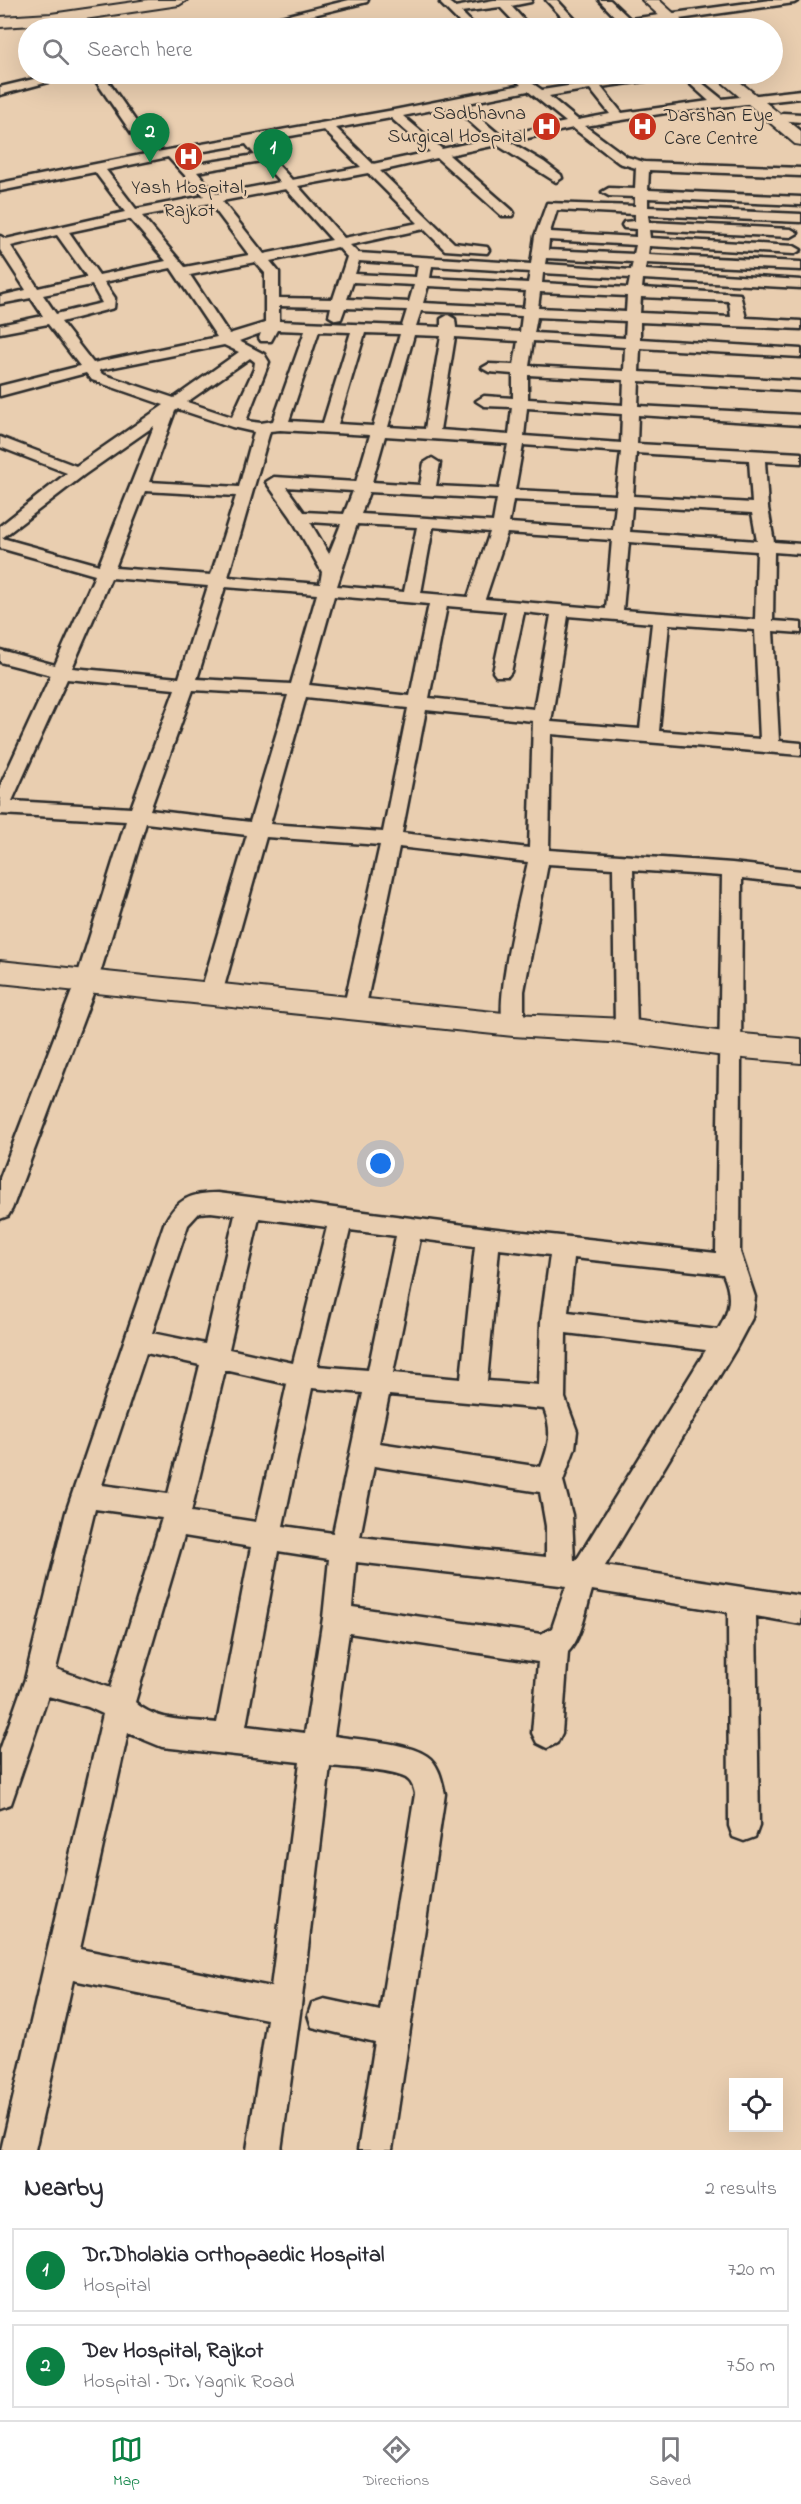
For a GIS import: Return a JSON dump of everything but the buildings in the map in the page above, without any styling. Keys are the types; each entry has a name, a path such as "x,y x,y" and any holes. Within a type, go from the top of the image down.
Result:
{"main road":[{"path":"0,18 146,0"},
{"path":"54,18 88,7 178,0"},
{"path":"640,0 663,18"},
{"path":"650,0 665,18"},
{"path":"0,22 18,21"},
{"path":"734,84 800,130"},
{"path":"741,84 756,100 800,130"},
{"path":"0,972 354,1010 513,1025 627,1031 732,1045 801,1051"}],"street":[{"path":"289,18 363,0"},
{"path":"442,0 462,18"},
{"path":"454,10 527,0"},
{"path":"551,0 568,18"},
{"path":"604,0 622,18"},
{"path":"685,18 794,0"},
{"path":"501,2 516,18"},
{"path":"0,92 29,84"},
{"path":"104,84 154,157"},
{"path":"527,84 623,160 642,179 730,189 801,201"},
{"path":"0,187 171,153 454,102 605,84"},
{"path":"696,84 720,104"},
{"path":"593,86 618,116"},
{"path":"801,94 720,104 662,105 369,169 1,242 51,318 92,372 171,408 263,428 279,425 801,458"},
{"path":"454,102 498,140 540,165 556,178"},
{"path":"394,114 507,213"},
{"path":"326,125 447,244 515,252 539,262 638,274 801,284"},
{"path":"249,140 291,184 354,257 426,262 539,262 642,250 735,246 801,250"},
{"path":"0,534 78,472 254,354 272,326 272,272 215,198 190,169 171,153"},
{"path":"732,155 733,170 730,189 735,214 734,279 739,322"},
{"path":"190,169 265,157"},
{"path":"99,168 133,214 179,267 226,340 254,354 262,362 237,424"},
{"path":"609,192 642,179 733,170 801,172"},
{"path":"642,179 677,181"},
{"path":"614,615 631,409 634,292 642,250 642,179"},
{"path":"730,189 778,186"},
{"path":"475,603 500,528 516,441 521,370 530,311 552,206 736,230 801,233"},
{"path":"610,224 643,218 735,214 801,218"},
{"path":"0,300 94,280 259,258 426,225"},
{"path":"547,226 642,250 736,262 801,266"},
{"path":"0,329 109,306 108,298 60,229"},
{"path":"333,329 354,257"},
{"path":"211,994 329,581 363,486 426,262"},
{"path":"348,278 735,297"},
{"path":"273,302 530,311 801,325"},
{"path":"432,434 449,332 448,308"},
{"path":"0,391 226,340 272,326 449,332 489,368 520,404 801,420"},
{"path":"279,425 313,328"},
{"path":"329,428 359,330"},
{"path":"478,438 489,368 527,338 801,353"},
{"path":"489,368 801,386"},
{"path":"171,408 63,673 0,807 138,815 258,830 392,839 538,856 732,870 801,878"},
{"path":"0,1209 86,983 138,815 186,684 263,428"},
{"path":"4,448 78,472"},
{"path":"257,451 272,480 299,517 329,581"},
{"path":"757,456 760,508 766,547 764,625 770,747"},
{"path":"427,489 432,463"},
{"path":"140,486 247,486 263,491 271,489 272,480"},
{"path":"272,480 760,508"},
{"path":"299,517 426,522 801,549"},
{"path":"411,597 426,522"},
{"path":"0,543 104,572 217,580 329,581 411,597 439,600 801,628"},
{"path":"354,1010 392,839 439,600"},
{"path":"502,672 516,607"},
{"path":"513,1025 513,991 538,856 542,722 560,611"},
{"path":"649,737 661,618"},
{"path":"0,656 63,673 186,684 298,690 418,704 649,737 801,749"},
{"path":"623,863 627,1031"},
{"path":"572,1574 726,1342 739,1318 743,1303 742,1286 730,1265 728,1252 732,1045 732,870"},
{"path":"3,1778 39,1679 86,1495 181,1214 189,1205 201,1202 249,1207 488,1238 730,1265"},
{"path":"18,2150 118,1707 176,1515 249,1207"},
{"path":"229,1738 267,1535 302,1376 341,1219"},
{"path":"264,2150 285,2006 317,1749 337,1618 344,1548 410,1228"},
{"path":"473,1392 488,1238"},
{"path":"337,1618 541,1648 555,1645 563,1637 572,1574 558,1506 550,1481 566,1432 564,1420 552,1398 554,1321 562,1246"},
{"path":"554,1321 726,1342"},
{"path":"139,1341 302,1376 552,1398"},
{"path":"365,1453 550,1481"},
{"path":"86,1495 267,1535 344,1548 572,1574 801,1610"},
{"path":"742,1602 744,1826"},
{"path":"547,1733 555,1645"},
{"path":"39,1679 92,1694 118,1707 132,1720 162,1732 229,1738 395,1760 417,1767 428,1780 430,1794 375,2150"},
{"path":"60,1961 285,2006"},
{"path":"324,2015 393,2030"}],"place":[{"name":"Sadbhavna Surgical Hospital","path":"547,126"},
{"name":"Darshan Eye Care Centre","path":"643,127"},
{"name":"Yash Hospital, Rajkot","path":"189,157"},
{"name":"Dev Hospital, Rajkot","path":"150,163"},
{"name":"Dr.Dholakia Orthopaedic Hospital","path":"273,179"}]}
